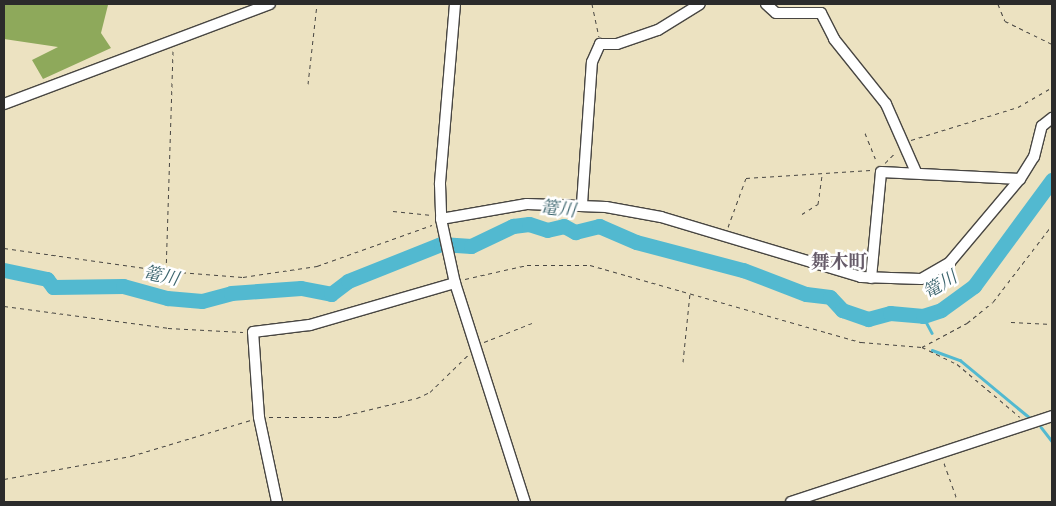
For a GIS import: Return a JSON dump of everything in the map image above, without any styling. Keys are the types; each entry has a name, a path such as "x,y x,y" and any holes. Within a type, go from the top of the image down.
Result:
{"street":[{"path":"4,104 174,42 270,4"},
{"path":"455,4 441,217 454,281 525,502"},
{"path":"582,204 592,62 600,44 617,44 658,30 700,4"},
{"path":"766,4 776,13 820,13 834,39 886,104 916,172"},
{"path":"441,217 527,204 582,204 639,212 724,238 872,278 910,281 941,271 1020,179 1034,157 1042,126 1052,118"},
{"path":"872,278 881,172 916,172 1020,179"},
{"path":"277,502 259,417 254,332 310,325 454,281"},
{"path":"791,502 1052,416"}],"path":[{"path":"308,84 317,4"},
{"path":"592,4 600,44"},
{"path":"998,4 1005,21 1052,44"},
{"path":"166,271 174,42"},
{"path":"865,133 880,170 904,144 1018,107 1052,87"},
{"path":"724,238 746,178 821,173 846,169 881,172"},
{"path":"802,214 818,204 821,173"},
{"path":"393,211 441,217"},
{"path":"4,248 166,271 243,276 317,266 414,234 441,217"},
{"path":"922,347 993,302 1052,225"},
{"path":"454,281 503,268 562,263 612,269 861,342 922,347 957,364 1027,425"},
{"path":"683,362 690,292"},
{"path":"4,306 168,328 254,332"},
{"path":"1011,322 1052,324"},
{"path":"4,479 131,456 259,417 338,416 417,398 430,392 474,348 532,323"},
{"path":"940,452 958,502"}],"green space":[{"path":"4,4 113,4 108,5 101,33 111,48 43,79 32,60 58,47 4,39"}],"waterway":[{"name":"篭川","path":"4,270 47,279 53,287 123,286 167,298 202,301 231,293 301,288 331,294 348,281 441,244 471,246 513,226 529,224 547,230 564,226 575,232 599,226 636,242 743,270 806,294 830,297 842,310 868,319 890,313 923,316 941,310 974,286 1052,180"},
{"path":"923,316 932,333"},
{"path":"932,350 960,360 1030,418"},
{"path":"1041,427 1052,441"}],"district":[{"name":"舞木町","path":"839,262"}]}
